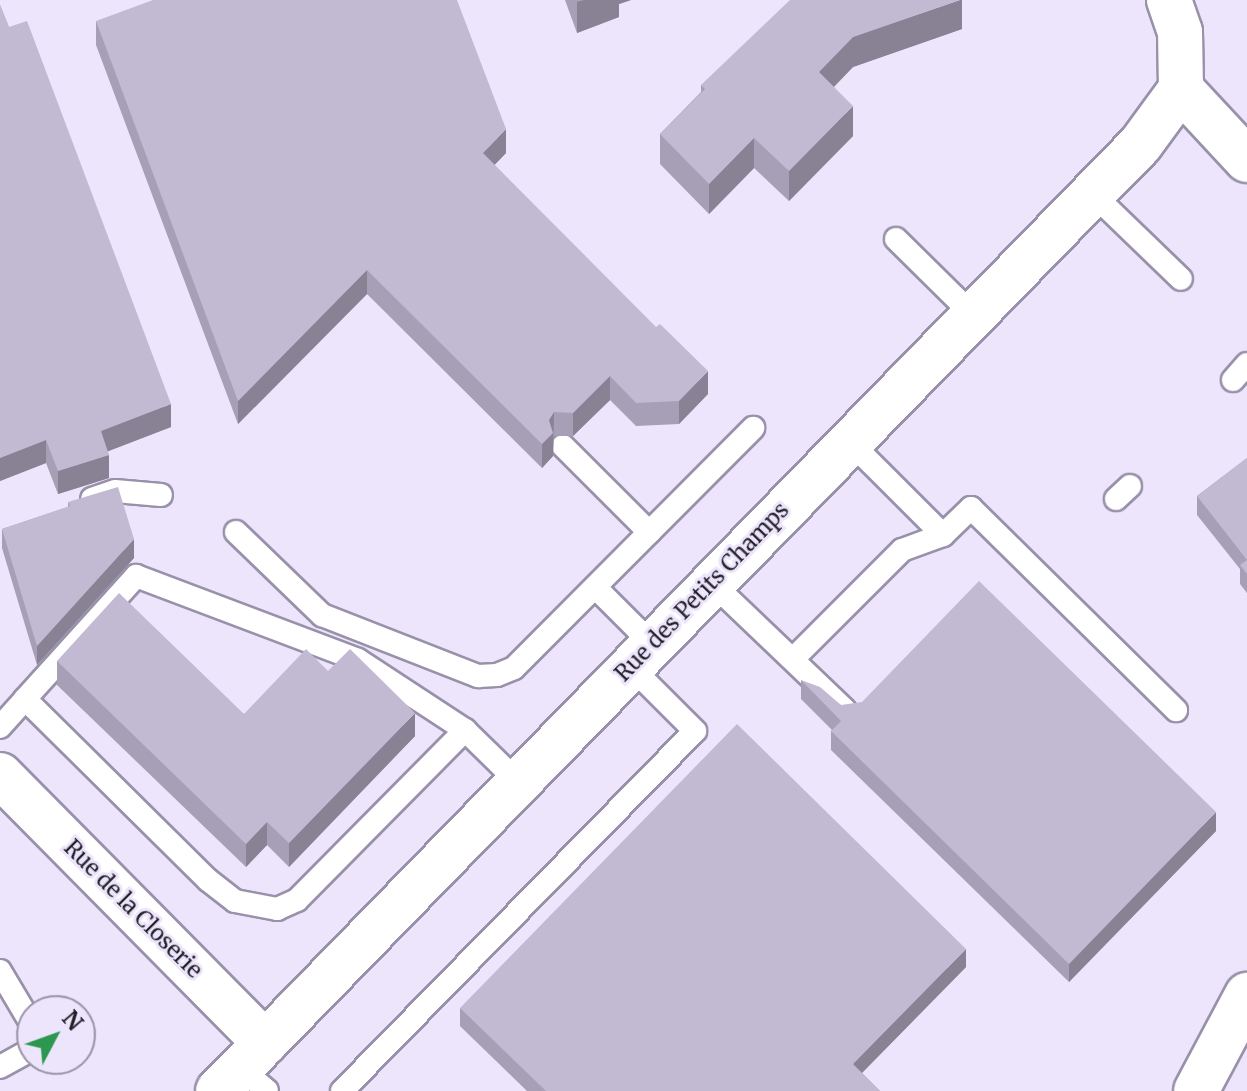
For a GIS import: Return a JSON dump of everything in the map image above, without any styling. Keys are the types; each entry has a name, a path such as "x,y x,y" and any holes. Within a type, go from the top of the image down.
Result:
{"street":[{"path":"1169,0 1180,32 1181,89 1247,160"},
{"name":"Rue des Petits Champs","path":"247,1073 517,781 1093,194 1169,110 1181,89"},
{"name":"Rue de la Closerie","path":"0,775 247,1073"},
{"path":"1196,1091 1247,995"}],"lane":[{"path":"1093,194 1181,279"},
{"path":"896,239 973,315"},
{"path":"236,532 322,615 478,676 514,668 753,428"},
{"path":"849,441 943,535"},
{"path":"563,446 649,532"},
{"path":"75,505 115,491 161,495"},
{"path":"793,659 902,550 943,535 971,508 1176,710"},
{"path":"0,727 136,576 358,660 465,730 517,781"},
{"path":"711,582 845,710"},
{"path":"342,1091 695,731 681,717 595,587"},
{"path":"25,699 208,880 235,901 277,909 297,900 465,730"},
{"path":"0,971 16,998"}],"building":[{"path":"153,0 457,0 506,129 483,153 656,327 660,324 708,371 679,401 636,403 610,376 573,413 554,412 549,420 553,433 542,444 367,270 238,401 96,21"},
{"path":"790,0 960,0 853,37 819,72 853,106 789,171 754,138 709,184 660,134 705,89 701,85"},
{"path":"0,5 9,27 27,21 171,404 101,431 109,455 58,471 46,440 0,458"},
{"path":"1247,458 1247,560 1197,496"},
{"path":"118,487 134,539 37,646 2,529 70,506 68,502"},
{"path":"1247,560 1247,574 1240,565"},
{"path":"979,581 1216,812 1069,964 831,731 841,721 801,680 820,687 841,705 862,702"},
{"path":"119,593 244,714 306,649 328,671 350,649 415,713 289,843 267,822 246,844 57,661"},
{"path":"737,724 966,949 853,1064 880,1091 546,1091 460,1008"}]}
